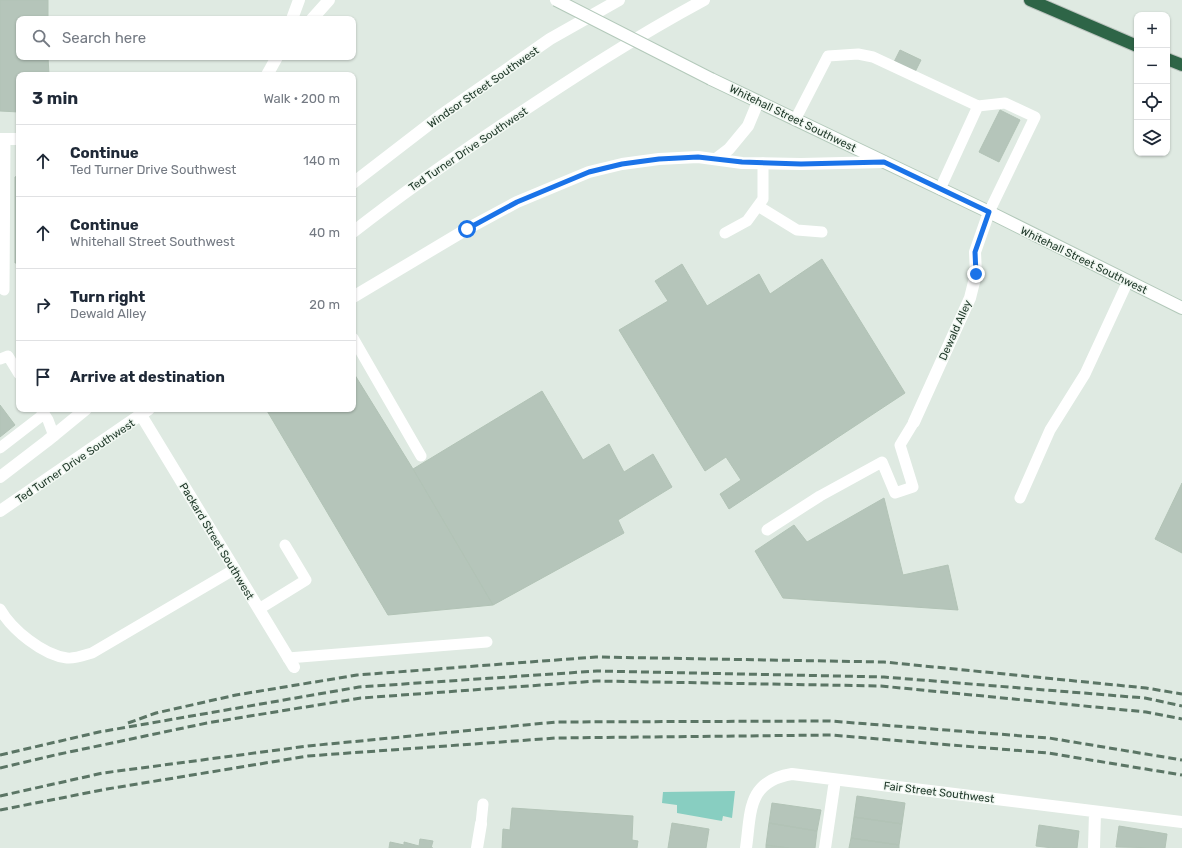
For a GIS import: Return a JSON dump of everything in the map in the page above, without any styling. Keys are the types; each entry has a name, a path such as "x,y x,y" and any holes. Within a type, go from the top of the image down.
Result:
{"highway":[{"path":"1030,0 1134,45"},
{"path":"1170,59 1182,65"}],"street":[{"path":"293,16 299,0"},
{"path":"315,16 329,0"},
{"name":"Whitehall Street Southwest","path":"556,0 711,79 989,212 1182,308"},
{"name":"Windsor Street Southwest","path":"356,181 440,116 550,39 619,0"},
{"name":"Ted Turner Drive Southwest","path":"356,230 399,197 584,70 704,0"},
{"path":"269,72 276,60"},
{"path":"716,159 730,149 748,126 758,102"},
{"path":"2,139 16,139"},
{"path":"356,295 467,229 517,202 589,172 622,164 659,159 698,157 763,163 801,164 884,162"},
{"name":"Dewald Alley","path":"914,422 970,298 976,274 975,252 989,212"},
{"path":"0,477 54,436 82,412"},
{"name":"Ted Turner Drive Southwest","path":"0,512 145,412"},
{"name":"Packard Street Southwest","path":"145,412 235,569 291,662"},
{"name":"Fair Street Southwest","path":"746,848 752,804 756,794 762,786 781,776 792,774 1182,822"},
{"path":"825,848 834,780"},
{"path":"1094,848 1095,812"},
{"path":"477,848 481,824"}],"lane":[{"path":"795,120 828,56 858,54 873,57 978,106 1005,103 1035,117 989,212"},
{"path":"940,189 978,106"},
{"path":"2,139 4,290"},
{"path":"725,233 747,221 763,198 763,163"},
{"path":"758,206 797,230 822,232"},
{"path":"1020,498 1050,430 1085,374 1128,281"},
{"path":"356,343 421,456"},
{"path":"0,359 8,356 16,369"},
{"path":"0,448 41,412"},
{"path":"42,412 54,436"},
{"path":"767,530 820,496 882,462 895,493 913,487 900,445 914,422"},
{"path":"259,609 306,580 285,545"},
{"path":"0,609 20,634 44,650 68,658 92,653 235,569"},
{"path":"291,662 487,642"},
{"path":"481,824 483,804"}],"water":[{"path":"735,791 732,818 723,816 722,821 677,813 677,805 662,803 663,792"}],"building":[{"path":"0,0 48,0 48,16 16,16 16,60 48,60 49,72 16,72 16,112 0,111"},
{"path":"900,50 921,60 915,72 894,62"},
{"path":"1000,110 1020,120 999,162 979,152"},
{"path":"16,176 16,263 15,263"},
{"path":"822,259 905,393 729,509 720,494 741,480 726,457 705,471 619,330 668,301 655,281 682,264 707,306 759,274 770,294"},
{"path":"356,377 413,469 493,605 388,615 268,412 356,412"},
{"path":"542,391 583,460 609,444 624,472 653,454 672,487 618,520 624,533 493,605 413,469"},
{"path":"0,405 15,425 0,437"},
{"path":"1182,483 1182,553 1155,539"},
{"path":"884,498 903,575 948,565 958,610 783,598 755,551 794,525 807,542"},
{"path":"857,796 905,803 902,824 854,817"},
{"path":"772,803 821,810 817,831 769,823"},
{"path":"512,808 633,816 632,840 638,841 637,848 502,848 503,829 510,830"},
{"path":"854,817 902,824 899,845 851,838"},
{"path":"672,823 709,829 706,848 668,848"},
{"path":"769,823 817,831 815,848 789,848 766,845"},
{"path":"1039,825 1079,831 1077,848 1036,846"},
{"path":"1119,826 1167,834 1165,848 1116,847"},
{"path":"851,838 899,845 899,848 849,848"},
{"path":"420,839 433,841 431,848 389,848 390,842 404,845 404,842 419,846"},
{"path":"766,845 789,848 766,848"}],"railway":[{"path":"128,723 156,713 236,695 357,675 596,657 884,662 1146,688 1182,694"},
{"path":"0,755 99,732 359,687 597,671 884,677 1145,698 1182,706"},
{"path":"0,768 207,723 361,698 597,681 881,686 1146,712 1182,719"},
{"path":"0,796 103,773 308,746 556,722 830,721 1049,738 1182,760"},
{"path":"0,810 107,789 308,756 556,738 831,735 1048,753 1182,775"}],"route":[{"path":"467,229 517,202 561,182 589,172 622,164 659,159 698,157 742,162 801,164 884,162 989,212 975,252 976,274"}]}
